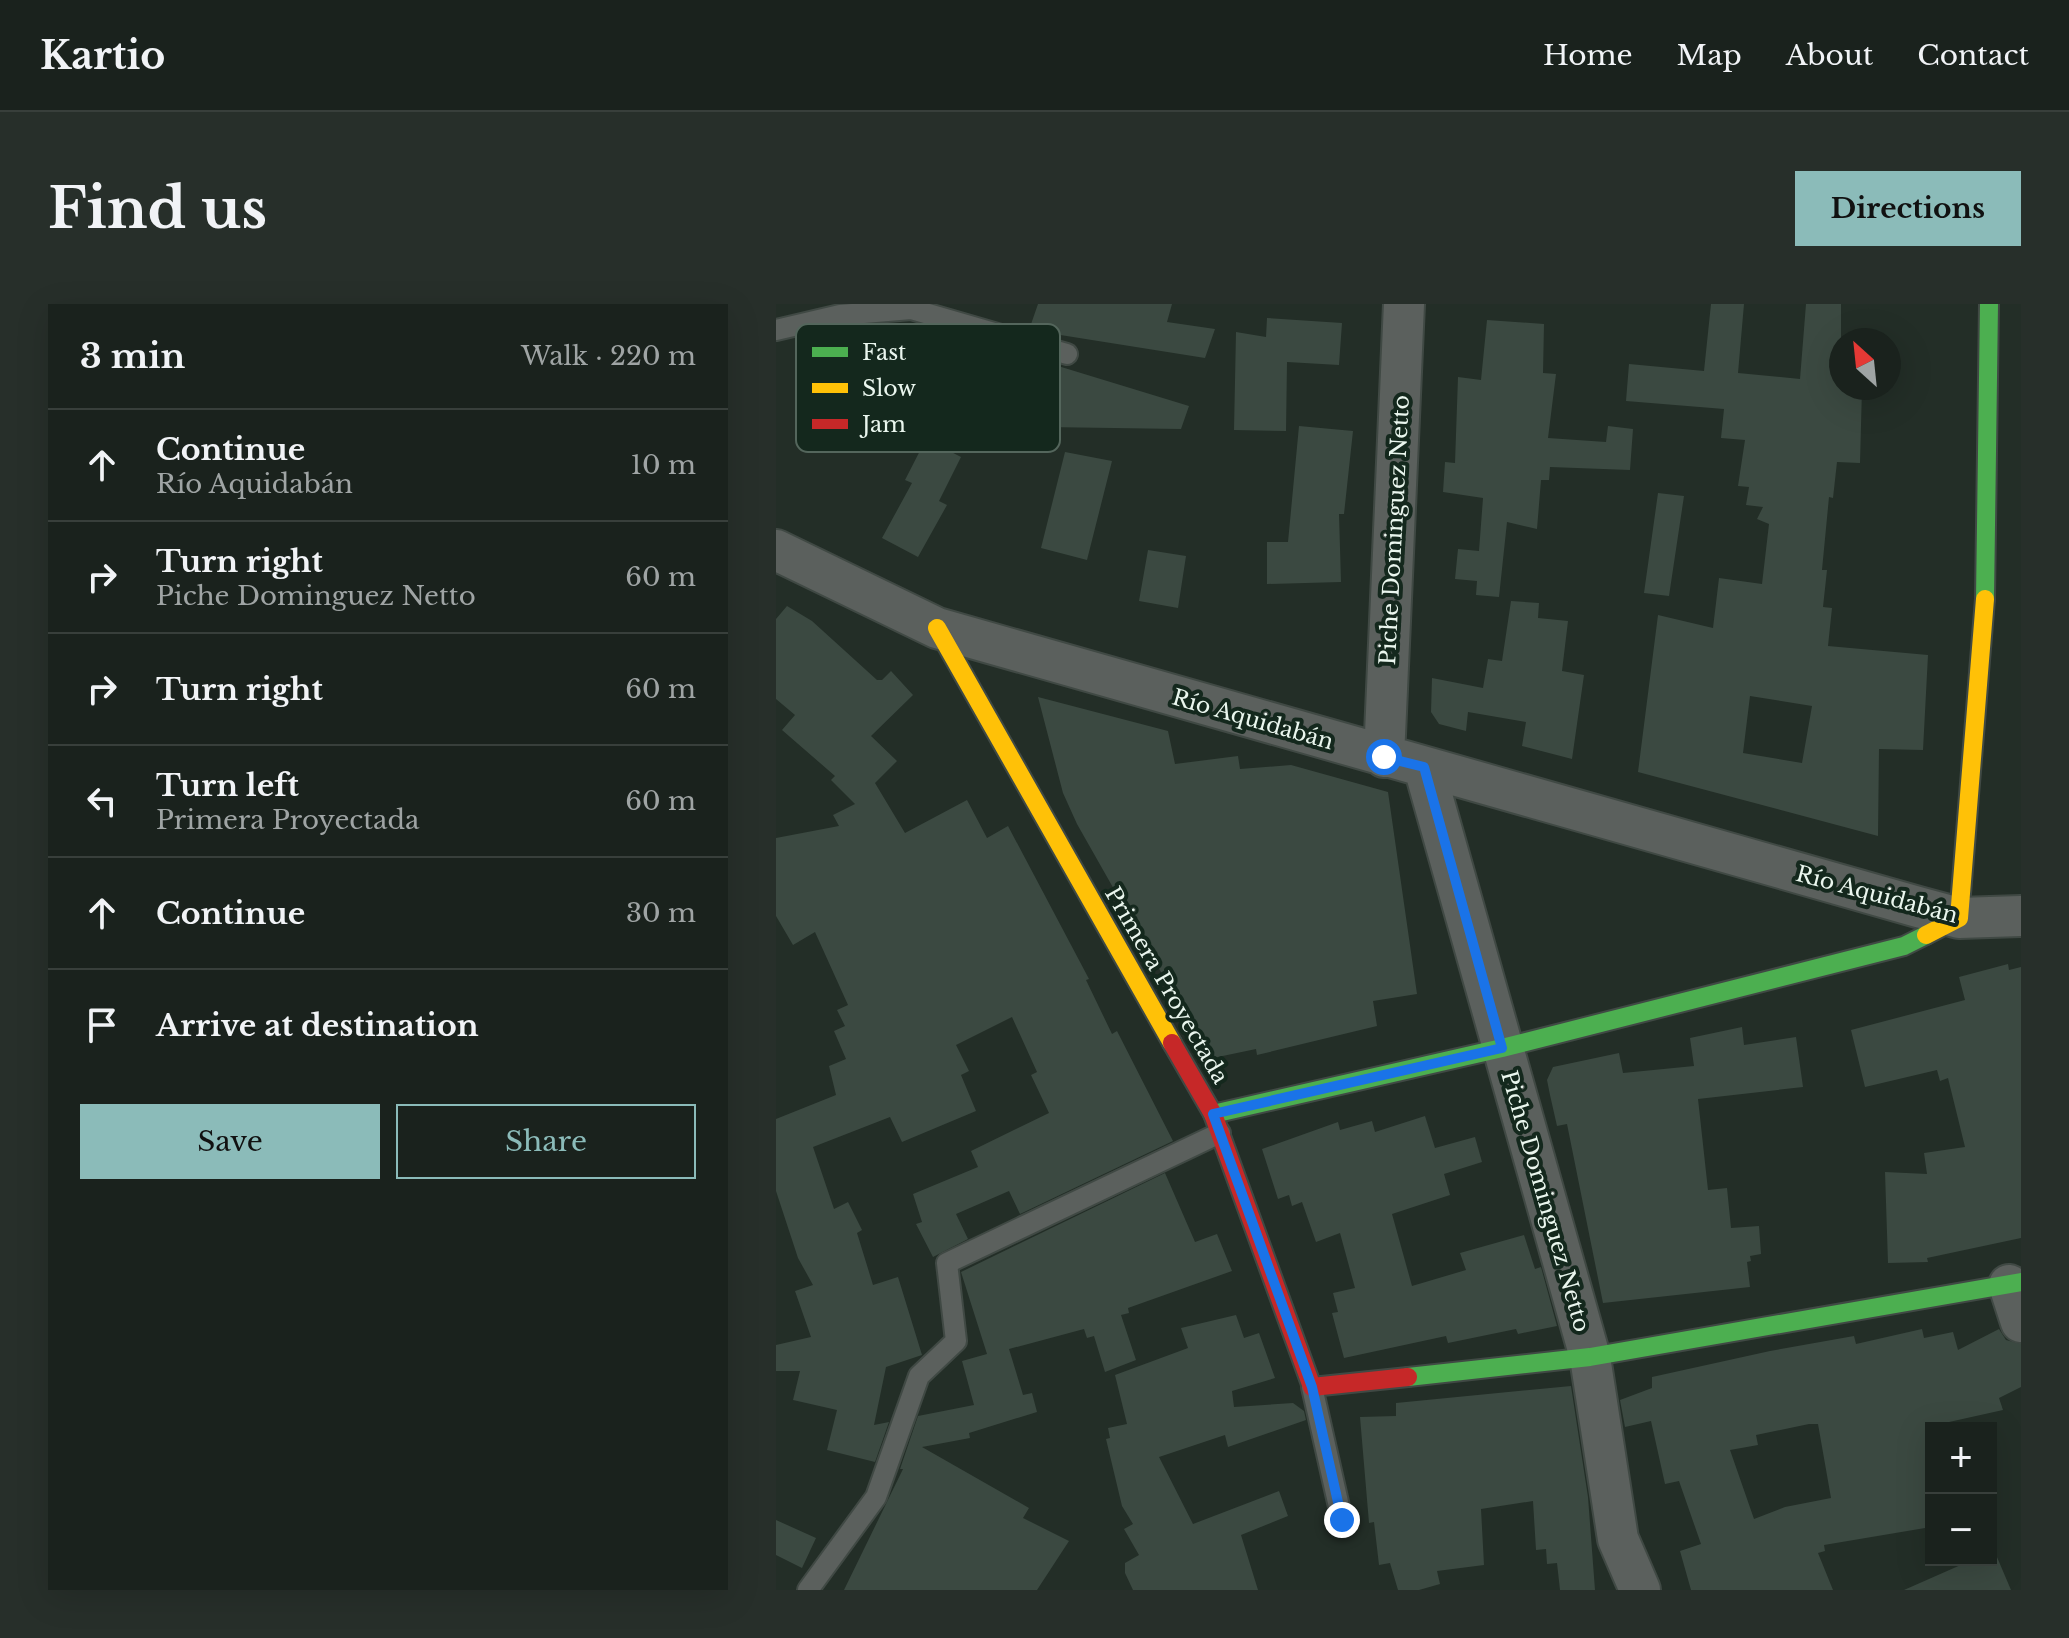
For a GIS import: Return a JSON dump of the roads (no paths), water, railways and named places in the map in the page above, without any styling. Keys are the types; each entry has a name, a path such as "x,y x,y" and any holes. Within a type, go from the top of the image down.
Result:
{"street":[{"name":"Piche Dominguez Netto","path":"1384,757 1404,304"},
{"path":"1216,1124 1904,946 1959,918 1988,556 1989,304"},
{"name":"Río Aquidabán","path":"776,550 937,628 1959,918 2021,916"},
{"name":"Primera Proyectada","path":"937,628 1216,1124 1312,1387"},
{"name":"Piche Dominguez Netto","path":"1424,767 1590,1357 1618,1539 1640,1590"},
{"path":"1312,1387 1590,1357 2015,1283 2021,1322"}],"lane":[{"path":"802,324 840,315 911,309 963,324"},
{"path":"776,330 796,325"},
{"path":"1060,352 1067,354"},
{"path":"808,1590 876,1497 919,1376 956,1341 947,1263 1216,1124"},
{"path":"1312,1387 1342,1520"}]}
